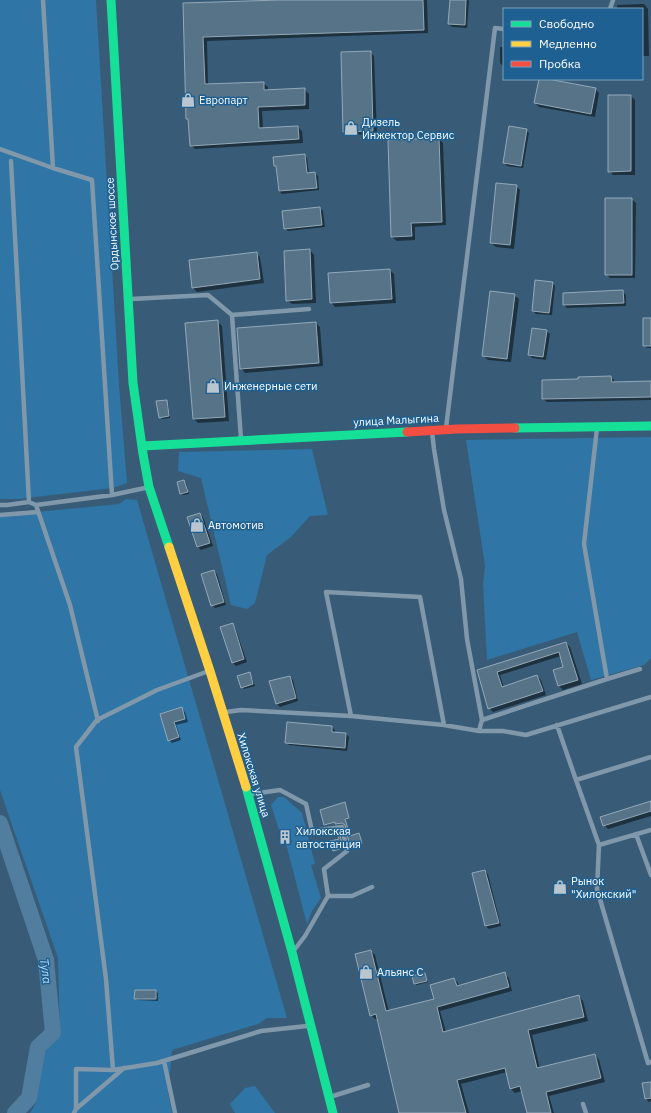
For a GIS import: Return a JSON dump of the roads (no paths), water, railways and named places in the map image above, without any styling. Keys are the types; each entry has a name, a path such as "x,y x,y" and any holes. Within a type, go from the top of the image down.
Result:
{"main road":[{"name":"Ордынское шоссе","path":"111,0 133,383 142,446"},
{"name":"улица Малыгина","path":"142,446 446,430 651,426"},
{"name":"Хилокская улица","path":"142,446 149,487 210,671 248,794 292,952 333,1113"}],"lane":[{"path":"43,0 53,168"},
{"path":"446,430 495,28 503,29"},
{"path":"0,148 53,168 92,180 112,495"},
{"path":"11,161 29,502"},
{"path":"128,300 208,295 232,315 309,309"},
{"path":"232,315 242,440"},
{"path":"597,426 584,544 607,679"},
{"path":"432,431 444,510 461,579 467,639 482,720 479,730"},
{"path":"0,505 29,502 36,505 112,495 149,487"},
{"path":"36,505 70,605 98,720"},
{"path":"0,515 38,512"},
{"path":"352,716 326,592 420,598 444,725"},
{"path":"482,720 640,669"},
{"path":"113,1070 106,979 76,747 98,720 157,690 210,671"},
{"path":"223,712 241,710 352,716 479,730 503,731 526,735 651,697"},
{"path":"557,725 600,845 597,889 648,1063 651,1062"},
{"path":"576,780 651,757"},
{"path":"248,794 280,790 306,804 312,831 342,827 347,851 324,869 328,896 305,936 292,952"},
{"path":"600,845 651,830"},
{"path":"636,834 651,875"},
{"path":"328,896 352,896 372,887"},
{"path":"75,1111 76,1069 113,1070 164,1061 260,1031 311,1025"},
{"path":"164,1061 175,1113"},
{"path":"75,1111 124,1068"},
{"path":"329,1098 368,1085"},
{"path":"583,1104 586,1113"}],"waterway":[{"name":"Тула","path":"0,823 46,960 53,1033 38,1047 29,1098 15,1113"}],"place":[{"name":"Европарт","path":"188,100"},
{"name":"Дизель Инжектор Сервис","path":"351,128"},
{"name":"Инженерные сети","path":"213,386"},
{"name":"Автомотив","path":"197,525"},
{"name":"Хилокская автостанция","path":"285,837"},
{"name":"Рынок \"Хилокский\"","path":"560,887"},
{"name":"Альянс С","path":"366,972"}]}
